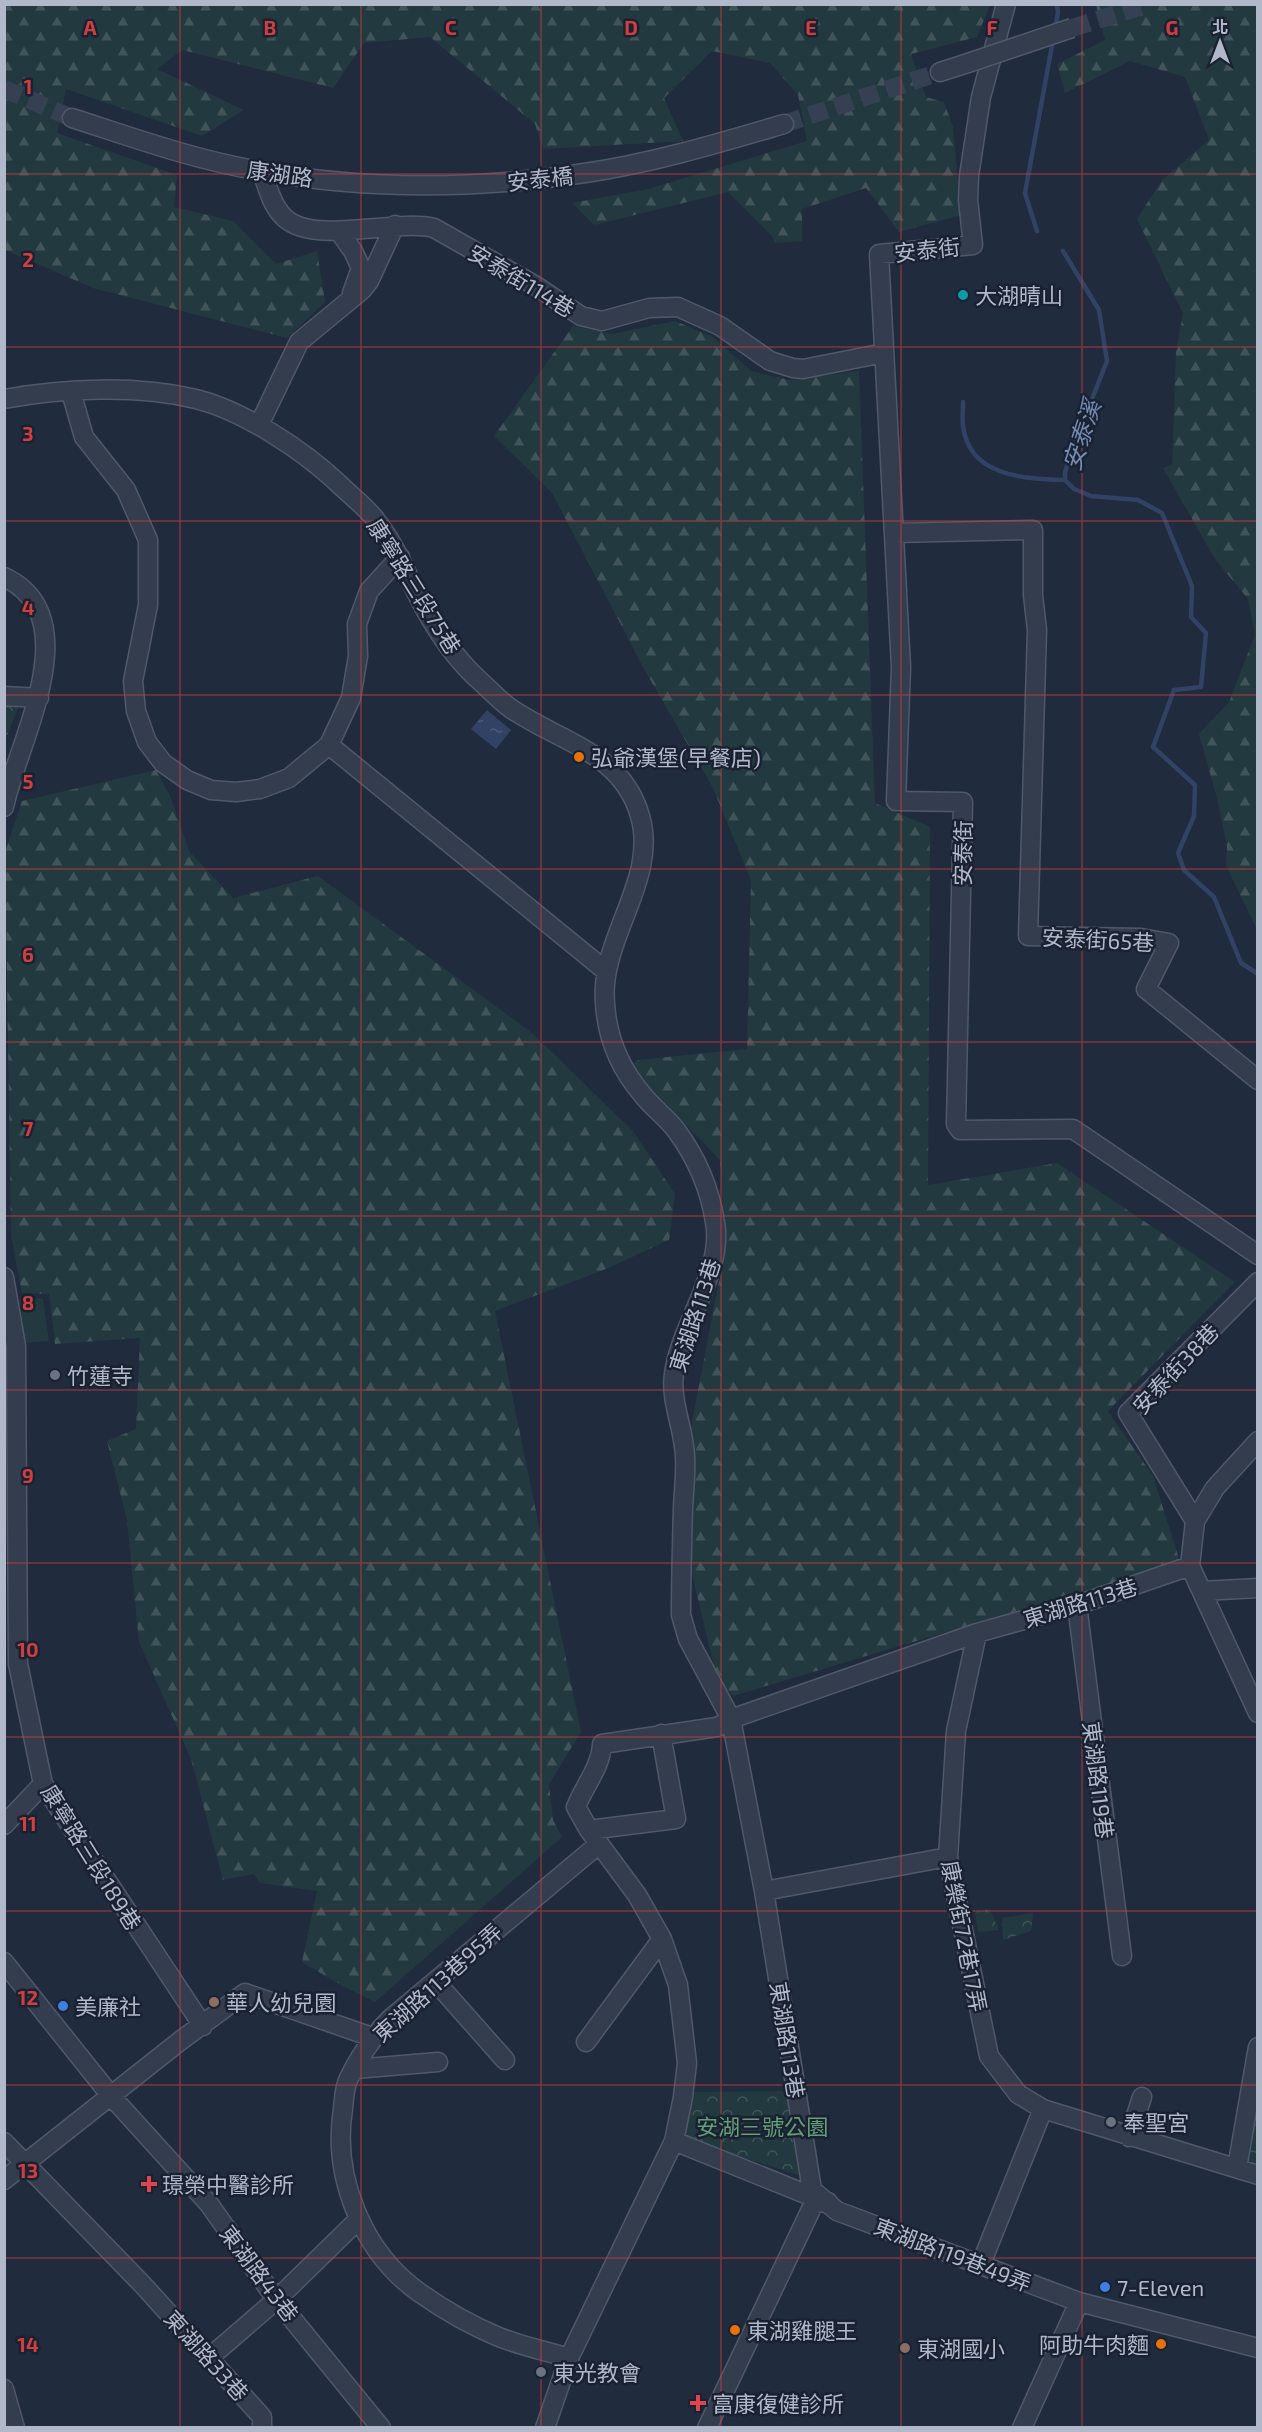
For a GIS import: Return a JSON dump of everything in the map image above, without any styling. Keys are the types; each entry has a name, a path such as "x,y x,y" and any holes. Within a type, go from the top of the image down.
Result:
{"street":[{"name":"安泰街","path":"1006,4 981,97 969,176 968,200 973,245 879,254 901,667 896,801 963,802 956,1124 960,1130 1073,1129 1257,1255"},
{"path":"940,72 1072,28"},
{"name":"康湖路","path":"72,118 173,151 262,172 394,184 494,183"},
{"name":"安泰橋","path":"494,183 586,172 689,151 784,124"},
{"name":"安泰街114巷","path":"262,172 274,204 288,221 299,227 339,231 395,225 420,225 448,235 536,286 581,316 592,320 612,319 649,308 678,307 720,326 770,362 793,368 803,369 884,353"},
{"path":"259,425 299,342 369,281 395,225"},
{"path":"339,231 353,251 361,268 348,300"},
{"name":"康寧路三段75巷","path":"4,399 125,389 200,400 259,425 318,465 374,517 400,556 431,620 473,675 508,707 604,760 622,777 641,817 644,844 638,879 606,971 604,996 607,1023 624,1071"},
{"path":"71,392 84,437 126,490 148,540 148,605 133,681 136,711 147,742 152,749 163,763 187,780 211,790 236,792 260,789 289,778 329,745 351,698 358,656 357,624 369,591 400,556"},
{"name":"安泰街65巷","path":"894,532 1033,530 1033,595 1037,630 1028,936 1141,938 1169,944 1146,989 1257,1080"},
{"path":"4,577 16,582 35,604 46,627 46,652 39,698 4,807"},
{"path":"4,696 39,698"},
{"path":"329,745 606,971"},
{"name":"東湖路113巷","path":"624,1071 675,1129 691,1154 703,1180 717,1227 714,1256 676,1359 673,1380 685,1455 681,1616 688,1639 730,1719 764,1891 812,2190 828,2202"},
{"name":"康寧路三段189巷","path":"4,1277 16,1346 10,1380 11,1665 44,1784 203,2026"},
{"name":"安泰街38巷","path":"1195,1521 1128,1413 1257,1282"},
{"path":"1257,1442 1215,1488 1195,1521 1191,1566 1257,1713"},
{"name":"東湖路113巷","path":"730,1719 976,1633 1077,1605 1191,1566"},
{"path":"1202,1591 1257,1588"},
{"name":"東湖路119巷","path":"1077,1605 1122,1956"},
{"name":"康樂街72巷17弄","path":"976,1633 957,1731 948,1857 988,2056 1018,2094 1043,2109 1257,2175"},
{"path":"545,2427 569,2358 674,2141 687,2063 678,1985 662,1939 637,1895 594,1837 576,1808 582,1792 602,1757 603,1744 717,1727 730,1719"},
{"path":"594,1837 676,1819 661,1734"},
{"path":"4,1825 44,1784"},
{"name":"東湖路113巷95弄","path":"569,2358 500,2337 461,2318 418,2292 390,2265 358,2220 346,2179 340,2147 342,2115 348,2080 372,2037 594,1837"},
{"path":"764,1891 948,1857"},
{"path":"586,2042 662,1939"},
{"name":"東湖路43巷","path":"4,1962 111,2096 209,2204 276,2299 381,2427"},
{"path":"435,1981 505,2061"},
{"path":"4,2180 180,2041 245,1993 372,2037"},
{"path":"1237,2168 1257,2047"},
{"path":"355,2069 438,2062"},
{"path":"1129,2137 1142,2097"},
{"path":"981,2264 1043,2109"},
{"path":"674,2141 828,2202"},
{"name":"東湖路33巷","path":"4,2142 210,2357 262,2417 262,2427"},
{"path":"707,2427 814,2203 828,2202"},
{"name":"東湖路119巷49弄","path":"828,2202 837,2211 1079,2302 1257,2348"},
{"path":"210,2357 276,2299 358,2220"},
{"path":"1022,2427 1079,2302"},
{"path":"4,2388 15,2427"}],"green space":[{"path":"5,5 990,5 977,37 911,54 926,97 944,102 953,127 961,215 899,232 866,188 802,209 802,241 775,243 772,236 728,192 594,225 572,203 648,189 807,141 798,95 770,63 712,51 664,98 683,141 543,149 535,124 430,37 364,43 333,88 182,50 157,69 244,110 202,136 66,89 57,133 177,175 174,207 233,221 276,264 317,251 325,302 287,338 93,288 5,250"},
{"path":"1096,5 1257,5 1257,930 1226,865 1227,846 1217,798 1199,734 1229,702 1255,635 1248,599 1215,559 1163,468 1172,465 1176,352 1183,313 1137,219 1162,180 1209,140 1185,77 1130,61 1065,93 1057,64 1105,40"},
{"path":"675,321 713,337 751,371 789,380 859,371 875,803 930,827 928,1185 1057,1163 1235,1282 1108,1411 1153,1476 1180,1562 733,1696 717,1678 690,1566 691,1427 725,1250 720,1160 630,1066 638,1060 747,1049 751,880 713,788 643,667 552,493 494,436 573,326 612,334"},
{"path":"21,700 5,741 5,702"},
{"path":"156,770 170,796 189,851 233,898 318,876 532,1033 633,1131 675,1194 669,1240 606,1269 495,1311 581,1732 549,1784 553,1820 562,1837 375,2002 302,1962 317,1891 260,1883 254,1874 223,1880 191,1759 139,1642 127,1520 107,1441 136,1429 140,1338 55,1344 49,1294 22,1293 11,1235 5,852 22,801"},
{"path":"19,1299 43,1299 49,1341 25,1343"},
{"path":"990,1909 999,1930 978,1932 975,1912"},
{"path":"1033,1913 1031,1931 1003,1940 1002,1918"},
{"path":"1257,2070 1257,2166 1243,2161"},
{"name":"安湖三號公園","path":"793,2091 807,2178 683,2138 691,2092"}],"water":[{"path":"487,710 511,730 496,749 471,729"}],"waterway":[{"name":"安泰溪","path":"1055,28 1057,4"},
{"name":"安泰溪","path":"1037,231 1025,193 1053,40"},
{"name":"安泰溪","path":"1063,251 1099,310 1107,361 1077,437 1065,472 1065,480 1074,489 1091,496 1138,500 1162,513 1192,586 1191,617 1206,633 1201,687 1174,690 1153,747 1195,785 1194,816 1178,853 1184,870 1214,897 1241,963 1258,974"},
{"path":"963,402 963,426 968,443 976,456 1002,472 1017,476 1065,480"}],"tunnel":[{"path":"1072,28 1149,4"},
{"path":"784,124 940,72"},
{"path":"4,89 72,118"}],"place":[{"name":"大湖晴山","path":"963,295"},
{"name":"弘爺漢堡(早餐店)","path":"579,757"},
{"name":"竹蓮寺","path":"55,1375"},
{"name":"華人幼兒園","path":"214,2002"},
{"name":"美廉社","path":"63,2006"},
{"name":"奉聖宮","path":"1111,2122"},
{"name":"璟榮中醫診所","path":"149,2184"},
{"name":"7-Eleven","path":"1105,2287"},
{"name":"東湖雞腿王","path":"735,2330"},
{"name":"阿助牛肉麵","path":"1161,2344"},
{"name":"東湖國小","path":"905,2348"},
{"name":"東光教會","path":"541,2372"},
{"name":"富康復健診所","path":"698,2403"}]}
